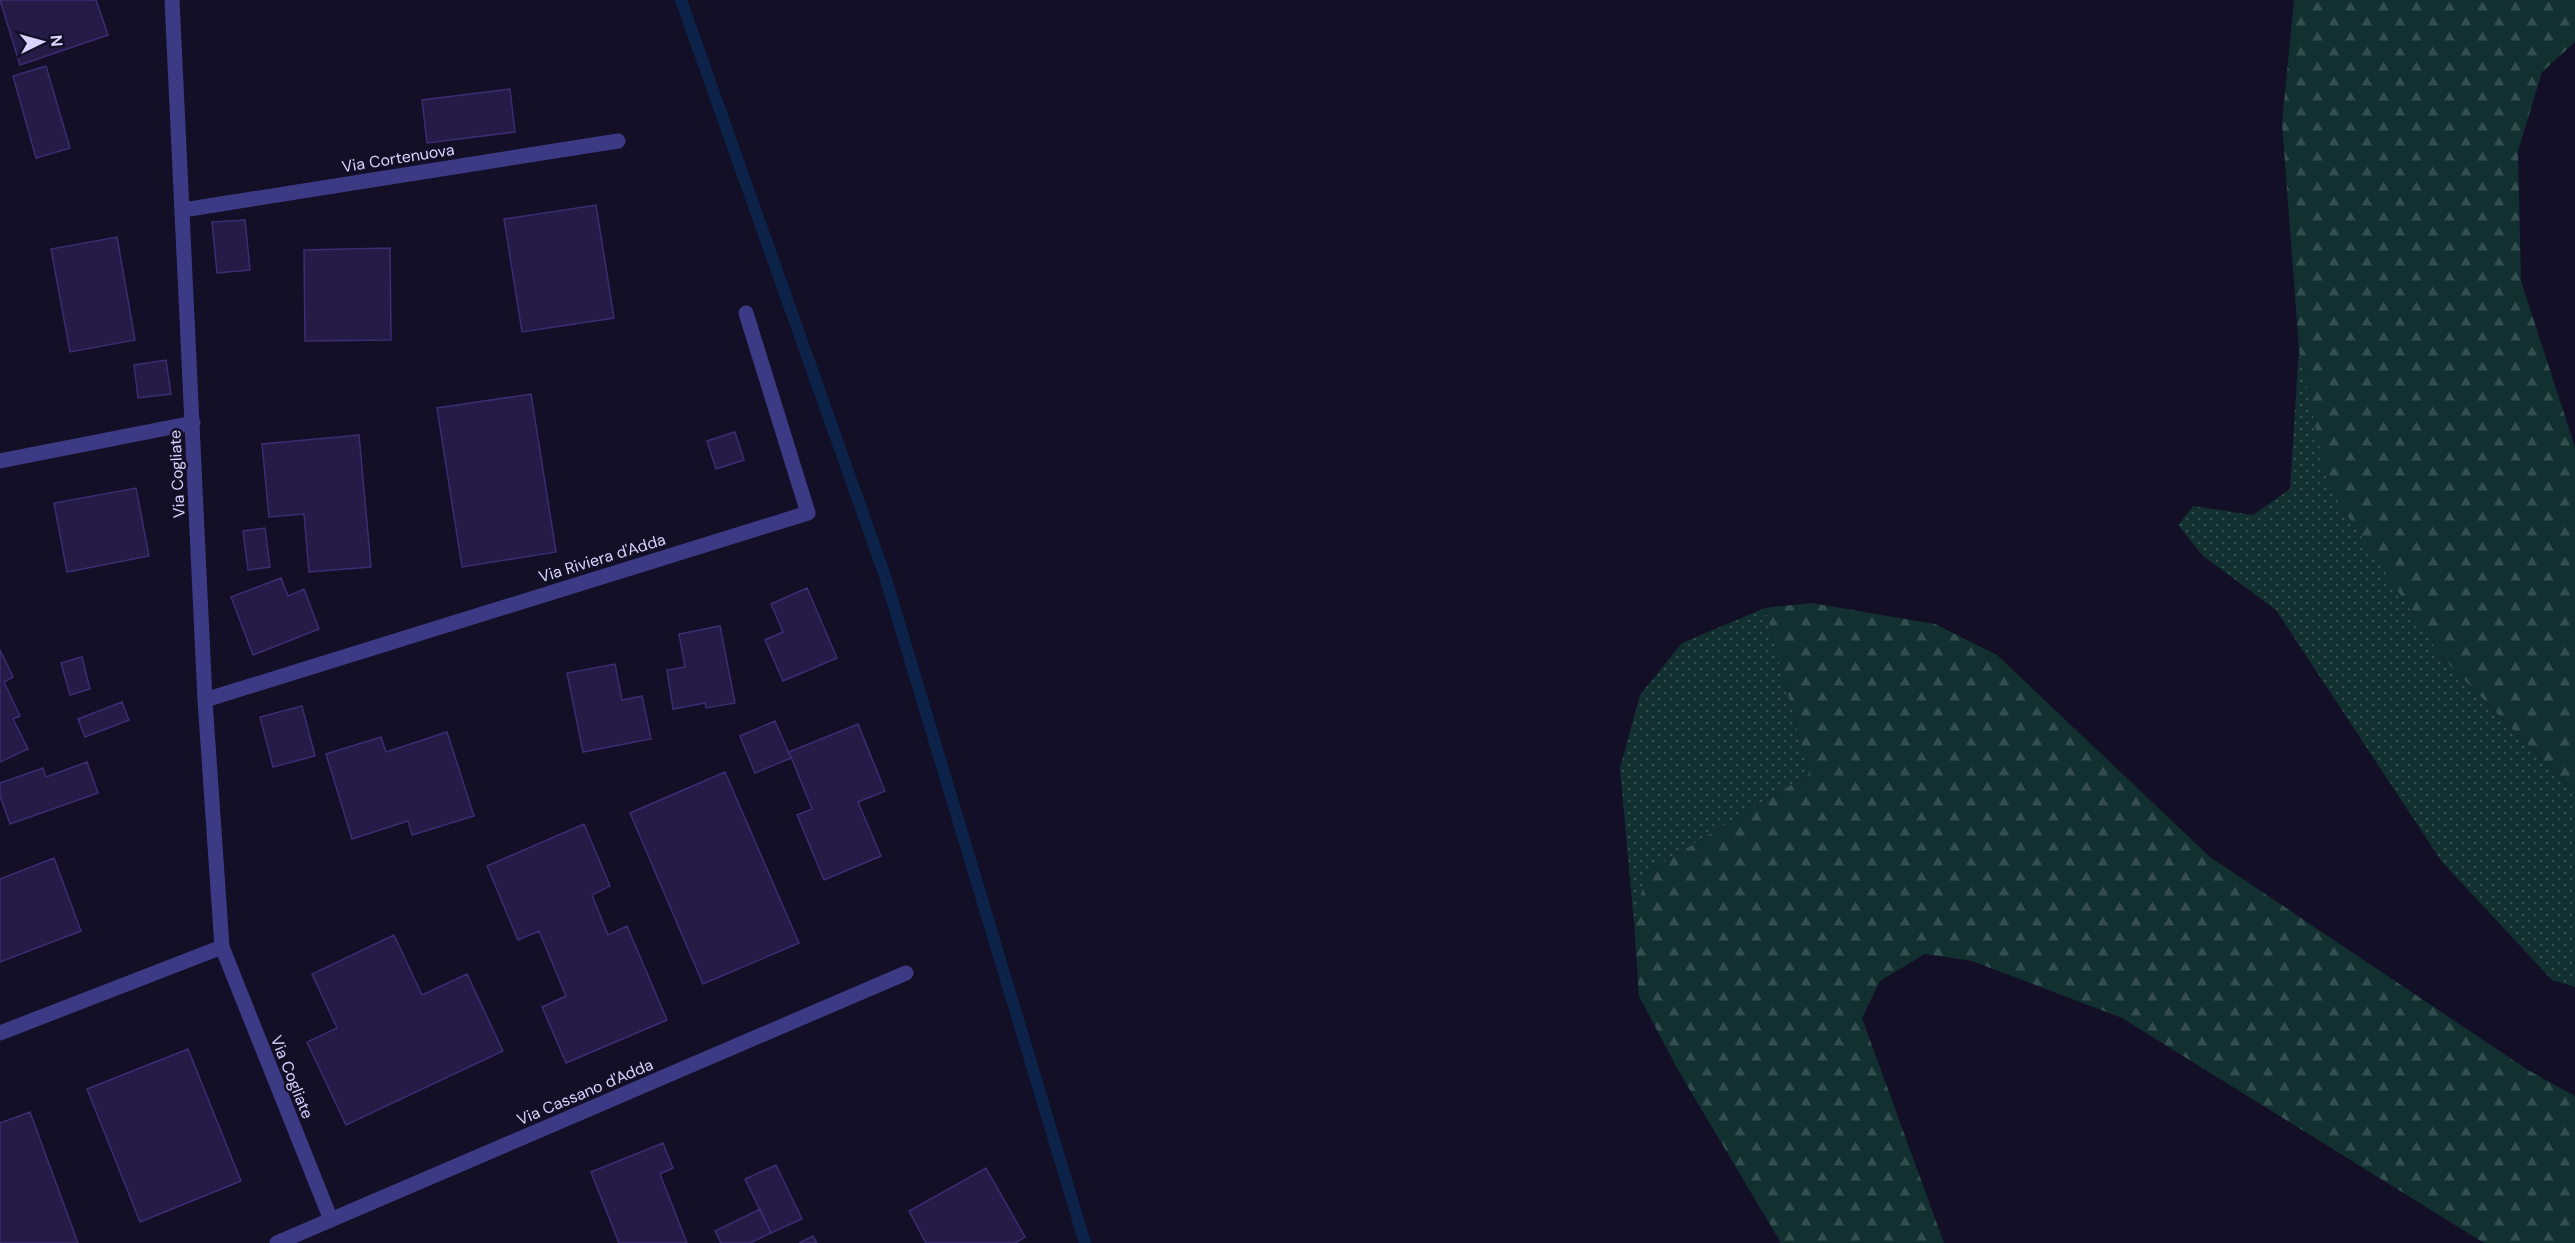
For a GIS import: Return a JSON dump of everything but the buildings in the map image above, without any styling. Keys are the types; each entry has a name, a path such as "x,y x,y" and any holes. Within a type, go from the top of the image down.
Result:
{"street":[{"name":"Via Cogliate","path":"172,0 205,700 222,947 332,1220"},
{"name":"Via Cortenuova","path":"183,210 618,141"},
{"name":"Via Riviera d'Adda","path":"205,700 808,513 746,313"},
{"path":"0,461 192,423"},
{"path":"0,1033 222,947"},
{"name":"Via Cassano d'Adda","path":"277,1243 906,973"}],"green space":[{"path":"2294,0 2575,0 2575,42 2542,72 2518,151 2521,281 2575,447 2575,793 2441,656 2328,486 2299,349 2282,123"},
{"path":"2299,349 2329,486 2441,656 2575,793 2575,987 2552,980 2442,862 2276,610 2203,556 2178,525 2193,506 2253,515 2290,489"},
{"path":"1811,603 1935,624 1997,655 2210,857 2528,1070 2575,1096 2575,1243 2484,1243 2122,1018 1972,961 1925,954 1880,981 1862,1018 1944,1243 1781,1243 1678,1070 1639,996 1634,923 1646,873 1809,774 1765,608"},
{"path":"1765,608 1809,774 1646,873 1634,923 1620,768 1640,695 1682,643"}],"waterway":[{"path":"681,0 885,576 1085,1243"}]}
